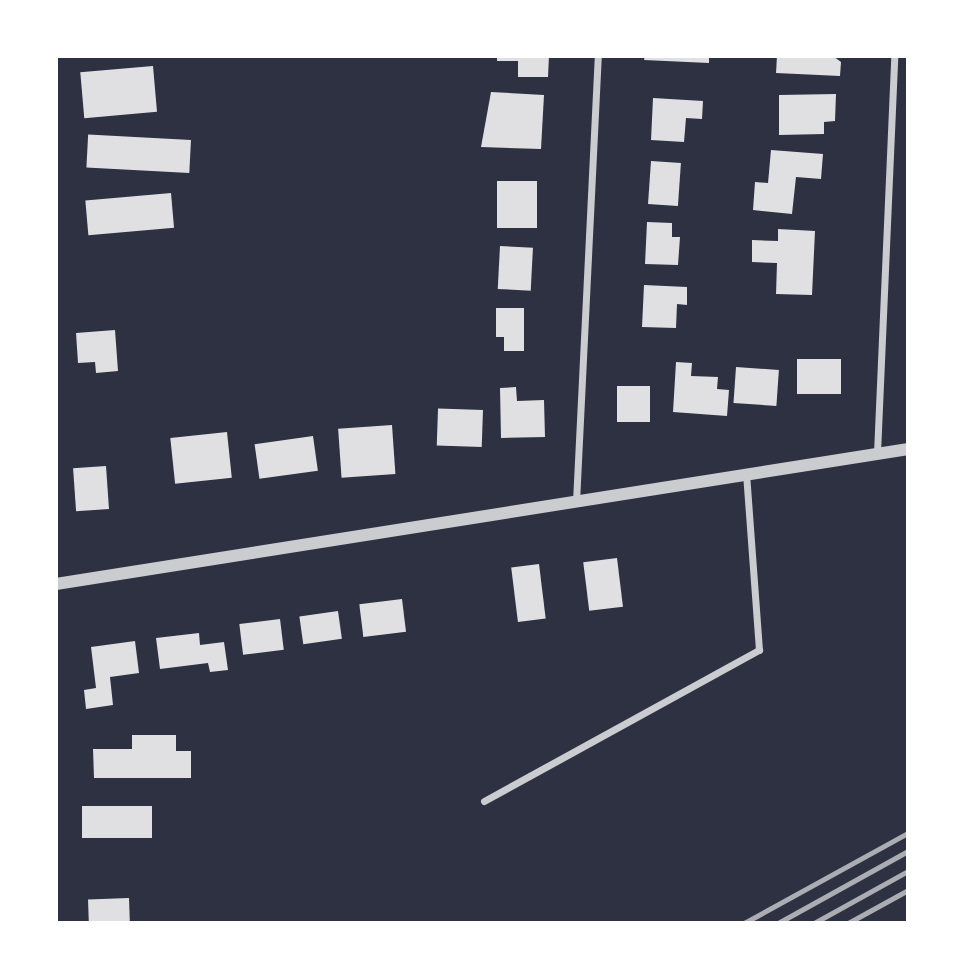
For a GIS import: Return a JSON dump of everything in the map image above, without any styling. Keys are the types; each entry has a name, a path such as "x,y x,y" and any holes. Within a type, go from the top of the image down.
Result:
{"street":[{"path":"576,502 598,56"},
{"path":"877,453 894,56"},
{"path":"56,584 908,449"},
{"path":"484,801 759,650 746,475"}],"building":[{"path":"497,56 549,56 548,77 518,77 518,61 497,61"},
{"path":"645,56 709,56 709,63 644,60"},
{"path":"777,56 833,56 841,62 840,76 776,73"},
{"path":"153,66 157,112 84,118 80,72"},
{"path":"491,92 544,95 541,149 481,147"},
{"path":"836,94 835,121 824,122 824,134 779,135 779,95"},
{"path":"653,98 703,101 702,119 686,118 684,142 651,140"},
{"path":"88,135 191,140 189,173 86,168"},
{"path":"771,150 823,154 821,179 796,177 792,214 753,210 755,182 768,183"},
{"path":"651,161 681,163 678,206 648,204"},
{"path":"497,181 537,181 537,228 497,228"},
{"path":"171,193 174,228 88,235 85,200"},
{"path":"647,222 672,223 672,237 680,237 678,265 645,264"},
{"path":"778,229 815,231 812,295 776,294 777,263 752,262 752,240 778,241"},
{"path":"500,246 533,248 531,291 498,289"},
{"path":"644,285 687,287 687,305 677,304 676,328 642,327"},
{"path":"496,308 524,308 524,351 504,351 504,337 496,337"},
{"path":"115,330 118,371 96,373 95,362 78,363 76,333"},
{"path":"797,359 841,359 841,394 797,394"},
{"path":"676,362 692,363 691,376 718,377 717,389 729,390 727,416 673,412"},
{"path":"736,367 779,370 776,406 733,403"},
{"path":"617,386 650,386 650,422 617,422"},
{"path":"516,387 517,401 544,400 545,437 501,438 500,388"},
{"path":"438,408 483,410 482,447 437,445"},
{"path":"392,425 395,474 342,478 338,429"},
{"path":"227,432 232,478 175,484 170,438"},
{"path":"313,436 318,471 259,479 255,444"},
{"path":"106,466 109,509 76,511 73,468"},
{"path":"617,558 623,607 589,611 583,562"},
{"path":"539,564 546,619 518,622 511,567"},
{"path":"402,599 406,632 363,637 359,604"},
{"path":"338,611 342,639 303,644 299,616"},
{"path":"280,619 284,650 243,655 239,624"},
{"path":"199,633 200,645 224,642 228,670 210,672 208,663 160,669 156,638"},
{"path":"135,641 139,673 110,677 113,705 86,709 84,690 96,688 91,647"},
{"path":"132,735 176,735 176,751 191,751 191,778 94,778 93,749 132,749"},
{"path":"82,806 152,806 152,838 82,838"},
{"path":"129,898 130,923 89,923 88,899"}],"railway":[{"path":"744,923 908,833"},
{"path":"778,923 908,851"},
{"path":"814,923 908,871"},
{"path":"848,923 908,890"}]}
